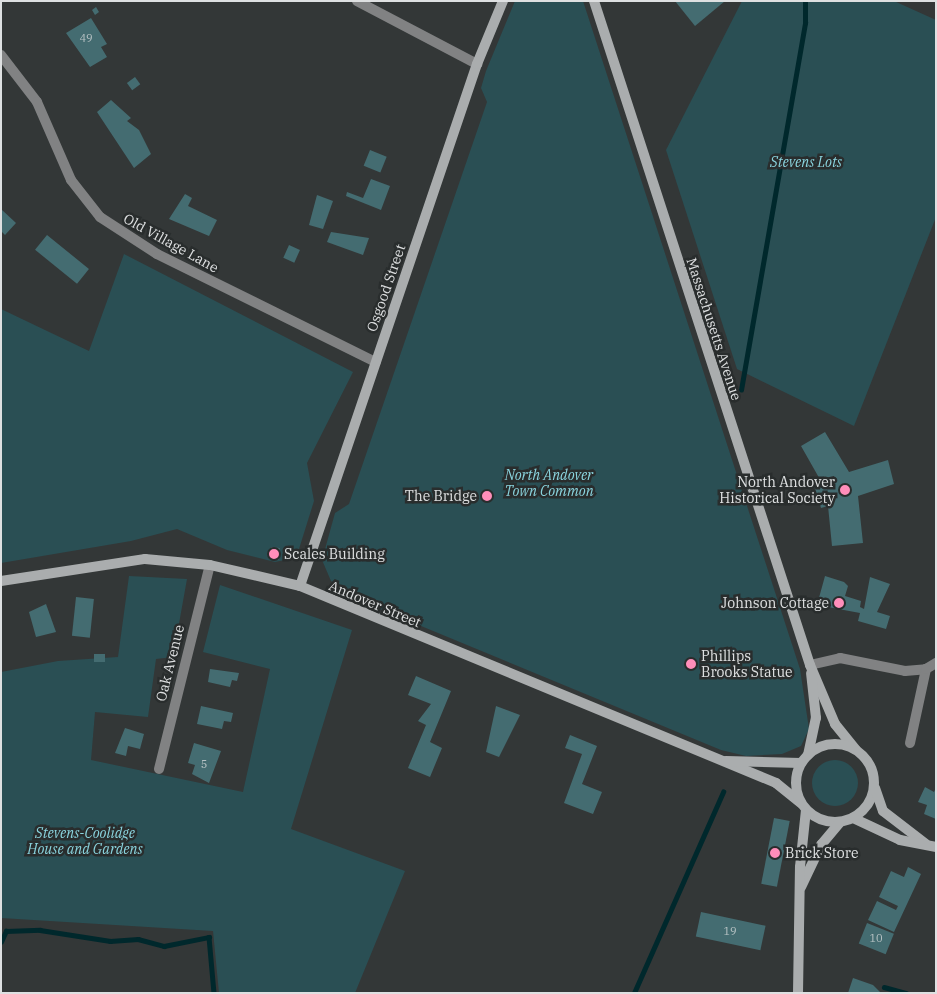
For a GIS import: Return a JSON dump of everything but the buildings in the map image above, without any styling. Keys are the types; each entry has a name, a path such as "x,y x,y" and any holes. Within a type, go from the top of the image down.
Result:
{"main road":[{"name":"Osgood Street","path":"300,586 477,64 503,1"},
{"name":"Massachusetts Avenue","path":"594,1 810,665 835,724 856,750"},
{"name":"Andover Street","path":"1,581 130,560 210,565 300,586 776,784 804,806"},
{"name":"Massachusetts Avenue","path":"804,759 816,718 810,665"},
{"path":"798,993 804,806 796,783 804,759 826,745 856,750 868,761 883,811 931,846"},
{"name":"Andover Street","path":"720,760 804,759"},
{"path":"804,806 816,818 840,822 853,818 868,805 875,785"},
{"path":"853,818 900,840 931,846"},
{"path":"801,888 821,845 840,822"}],"street":[{"path":"357,1 477,64"},
{"name":"Old Village Lane","path":"1,55 37,102 71,180 100,216 157,254 376,362"},
{"name":"Oak Avenue","path":"159,769 210,565"},
{"path":"810,665 840,658 905,671 926,669 936,663"},
{"path":"910,743 926,669"}],"green space":[{"name":"North Andover Town Common","path":"515,1 583,1 800,669 809,729 801,746 782,754 746,756 721,750 363,602 331,581 322,560 335,513 349,504 487,102 481,88 486,71"},
{"name":"Stevens Lots","path":"742,1 894,1 936,20 936,217 854,426 737,369 666,150"},
{"path":"124,254 353,372 307,463 314,501 299,549 285,560 275,562 227,550 177,529 131,541 1,563 1,309 89,351"},
{"name":"Stevens-Coolidge House and Gardens","path":"129,576 187,579 173,657 156,659 148,717 95,712 91,760 243,792 270,669 203,652 220,585 352,630 291,829 405,871 355,993 219,993 213,931 1,918 1,672 58,661 118,657"},
{"path":"835,760 848,764 854,770 858,783 854,796 848,802 835,806 822,802 816,796 812,783 816,770 822,764"}],"waterway":[{"path":"741,390 805,23 805,1"},
{"path":"634,993 723,792"},
{"path":"1,942 6,931 40,930 110,941 138,939 164,946 209,937 214,993"},
{"path":"884,987 906,993"}],"place":[{"name":"North Andover Historical Society","path":"845,490"},
{"name":"The Bridge","path":"487,496"},
{"name":"Scales Building","path":"274,554"},
{"name":"Johnson Cottage","path":"839,603"},
{"name":"Phillips Brooks Statue","path":"691,664"},
{"name":"Brick Store","path":"775,853"}]}
